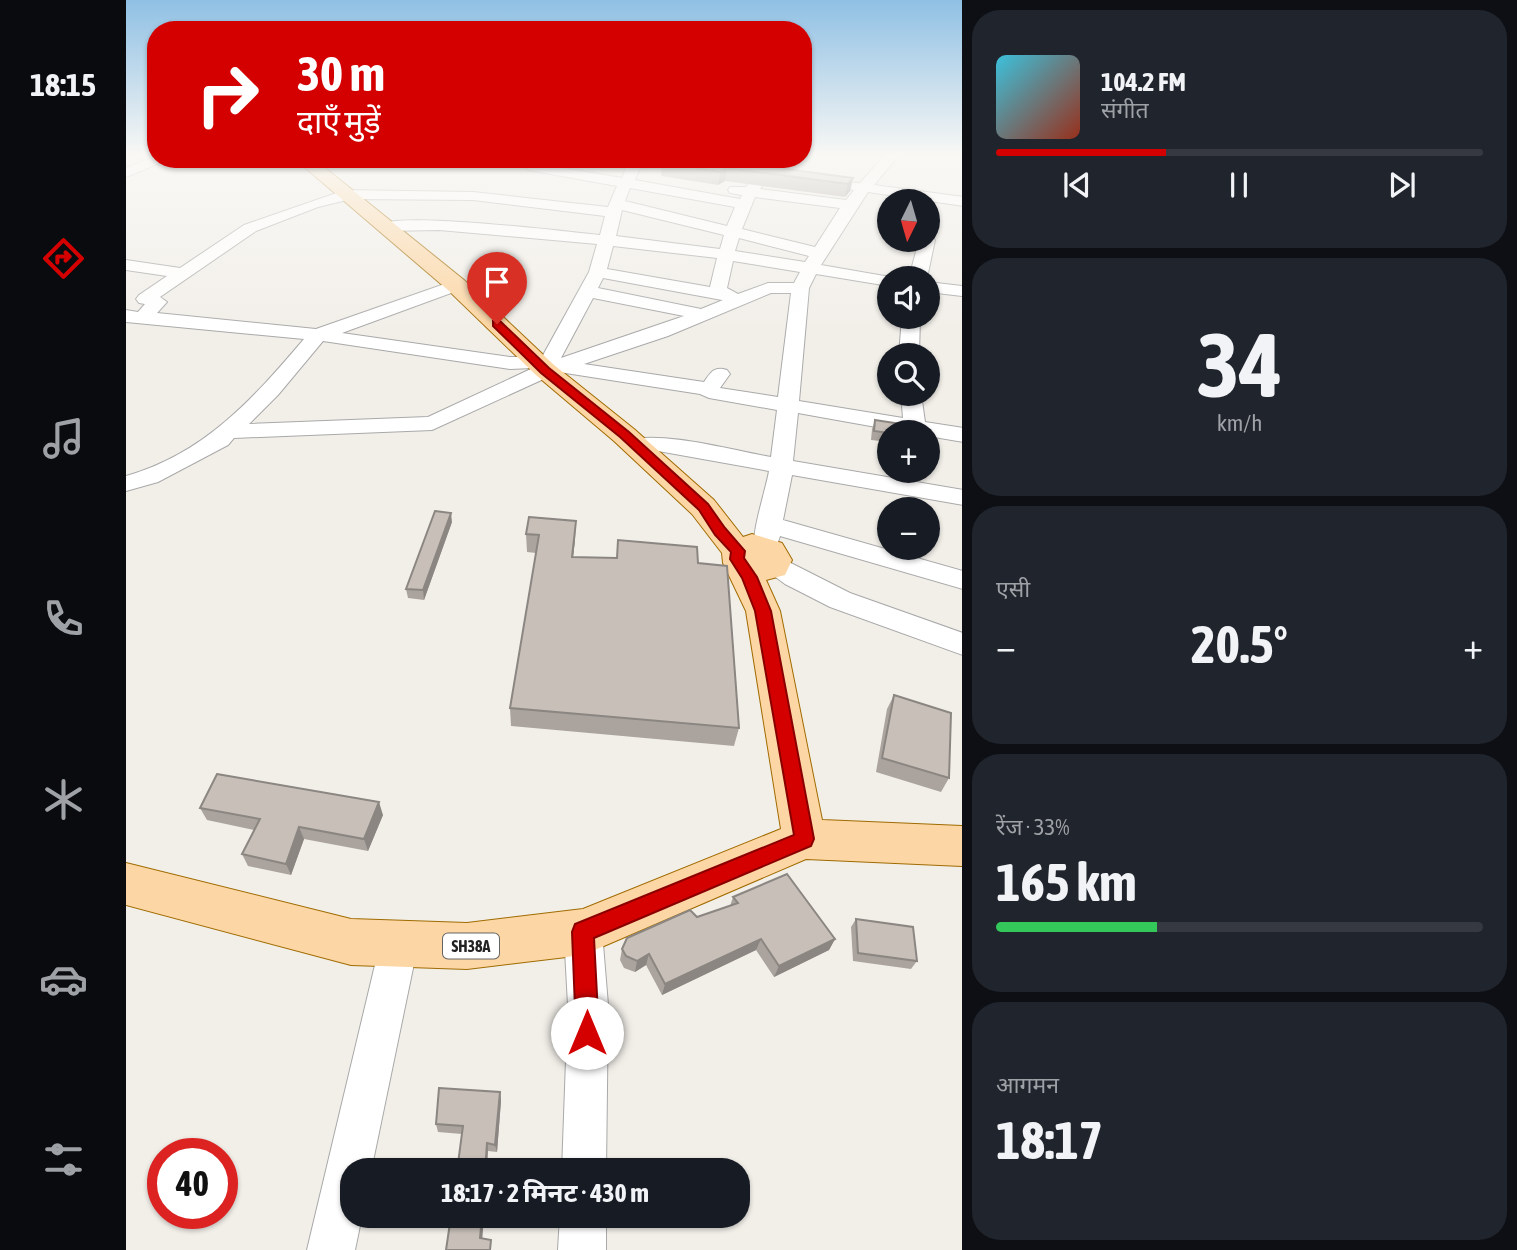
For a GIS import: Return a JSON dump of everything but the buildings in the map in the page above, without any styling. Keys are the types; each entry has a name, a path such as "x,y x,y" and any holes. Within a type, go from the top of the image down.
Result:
{"main road":[{"path":"370,213 456,285 636,445 704,507 720,531 760,552 779,612 770,650 804,839 962,846"},
{"name":"SH38A","path":"126,884 351,942 467,946 583,932 804,839"}],"street":[{"path":"134,316 158,302 145,299 182,273 258,224 289,213"},
{"path":"547,366 587,292 613,213"},
{"path":"644,213 733,230 814,260 877,278"},
{"path":"732,298 718,290 726,254 740,213"},
{"path":"760,552 777,494 800,288 844,213"},
{"path":"385,226 450,226 599,257 732,298"},
{"path":"599,257 726,254 814,260"},
{"path":"126,265 182,273"},
{"path":"130,480 220,440 271,391 318,335 456,285"},
{"path":"228,432 432,423 547,366 661,332 704,315 732,298 768,288 800,288"},
{"path":"940,288 962,291"},
{"path":"587,292 654,303 704,315"},
{"path":"134,316 318,335 709,390 714,383 788,407 877,423"},
{"path":"940,433 962,435"},
{"path":"636,445 658,444 781,465 877,475"},
{"path":"926,483 962,498"},
{"path":"760,552 962,580"},
{"path":"760,552 805,586 935,631 962,645"},
{"path":"583,932 588,1005 584,1158"},
{"path":"331,1250 399,944"},
{"path":"582,1250 583,1228"}],"route":[{"path":"497,324 545,370 624,435 704,507 738,551 737,559 749,577 763,611 804,839 583,932 588,1005 587,1033"}]}
